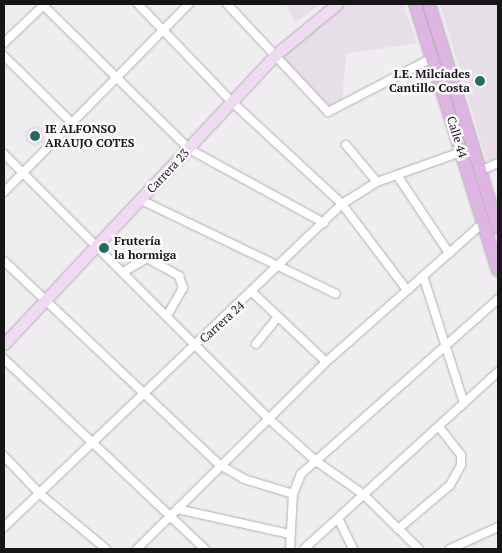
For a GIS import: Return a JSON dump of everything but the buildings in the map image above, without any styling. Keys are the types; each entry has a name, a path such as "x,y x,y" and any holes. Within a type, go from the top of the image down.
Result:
{"main road":[{"name":"Calle 44","path":"415,4 461,152 489,200 483,223 498,270"},
{"name":"Calle 44","path":"429,4 498,228"}],"street":[{"path":"4,43 44,4 189,149 324,223"},
{"path":"138,4 232,102 342,204 407,290"},
{"path":"4,192 189,4"},
{"path":"227,4 328,112 432,58"},
{"name":"Carrera 23","path":"4,344 189,149 275,55 337,4"},
{"path":"4,56 72,123"},
{"path":"346,145 377,182"},
{"name":"Carrera 24","path":"4,527 144,393 253,293 342,204 377,182 461,152"},
{"path":"4,154 269,419 316,461 363,494 419,549"},
{"path":"480,171 498,163"},
{"path":"397,175 450,253"},
{"path":"141,200 336,294"},
{"path":"137,549 326,362 483,223"},
{"path":"123,272 147,258 179,276 183,288 167,316"},
{"path":"4,261 220,465 244,479 293,494"},
{"path":"423,276 464,403"},
{"path":"253,293 326,362"},
{"path":"290,549 293,494 302,474 498,299"},
{"path":"256,344 278,317"},
{"path":"4,359 205,549"},
{"path":"304,549 339,520 363,494 498,372"},
{"path":"398,529 450,485 461,465 461,454 439,427"},
{"path":"4,456 40,493 106,549"},
{"path":"177,509 290,534"},
{"path":"339,520 353,549"},
{"path":"450,549 498,527"}],"shaded area":[{"path":"286,4 321,4 295,23"},
{"path":"344,4 403,4 417,43 346,54 342,103 328,110 279,57"},
{"name":"I.E. Milcíades Cantillo Costa","path":"440,4 498,4 498,157 487,162"},
{"name":"IE ALFONSO ARAUJO COTES","path":"35,126 42,129 45,136 42,143 35,146 28,143 25,136 28,129"}],"place":[{"name":"I.E. Milcíades Cantillo Costa","path":"480,81"},
{"name":"IE ALFONSO ARAUJO COTES","path":"35,136"},
{"name":"Frutería la hormiga","path":"104,248"}]}
